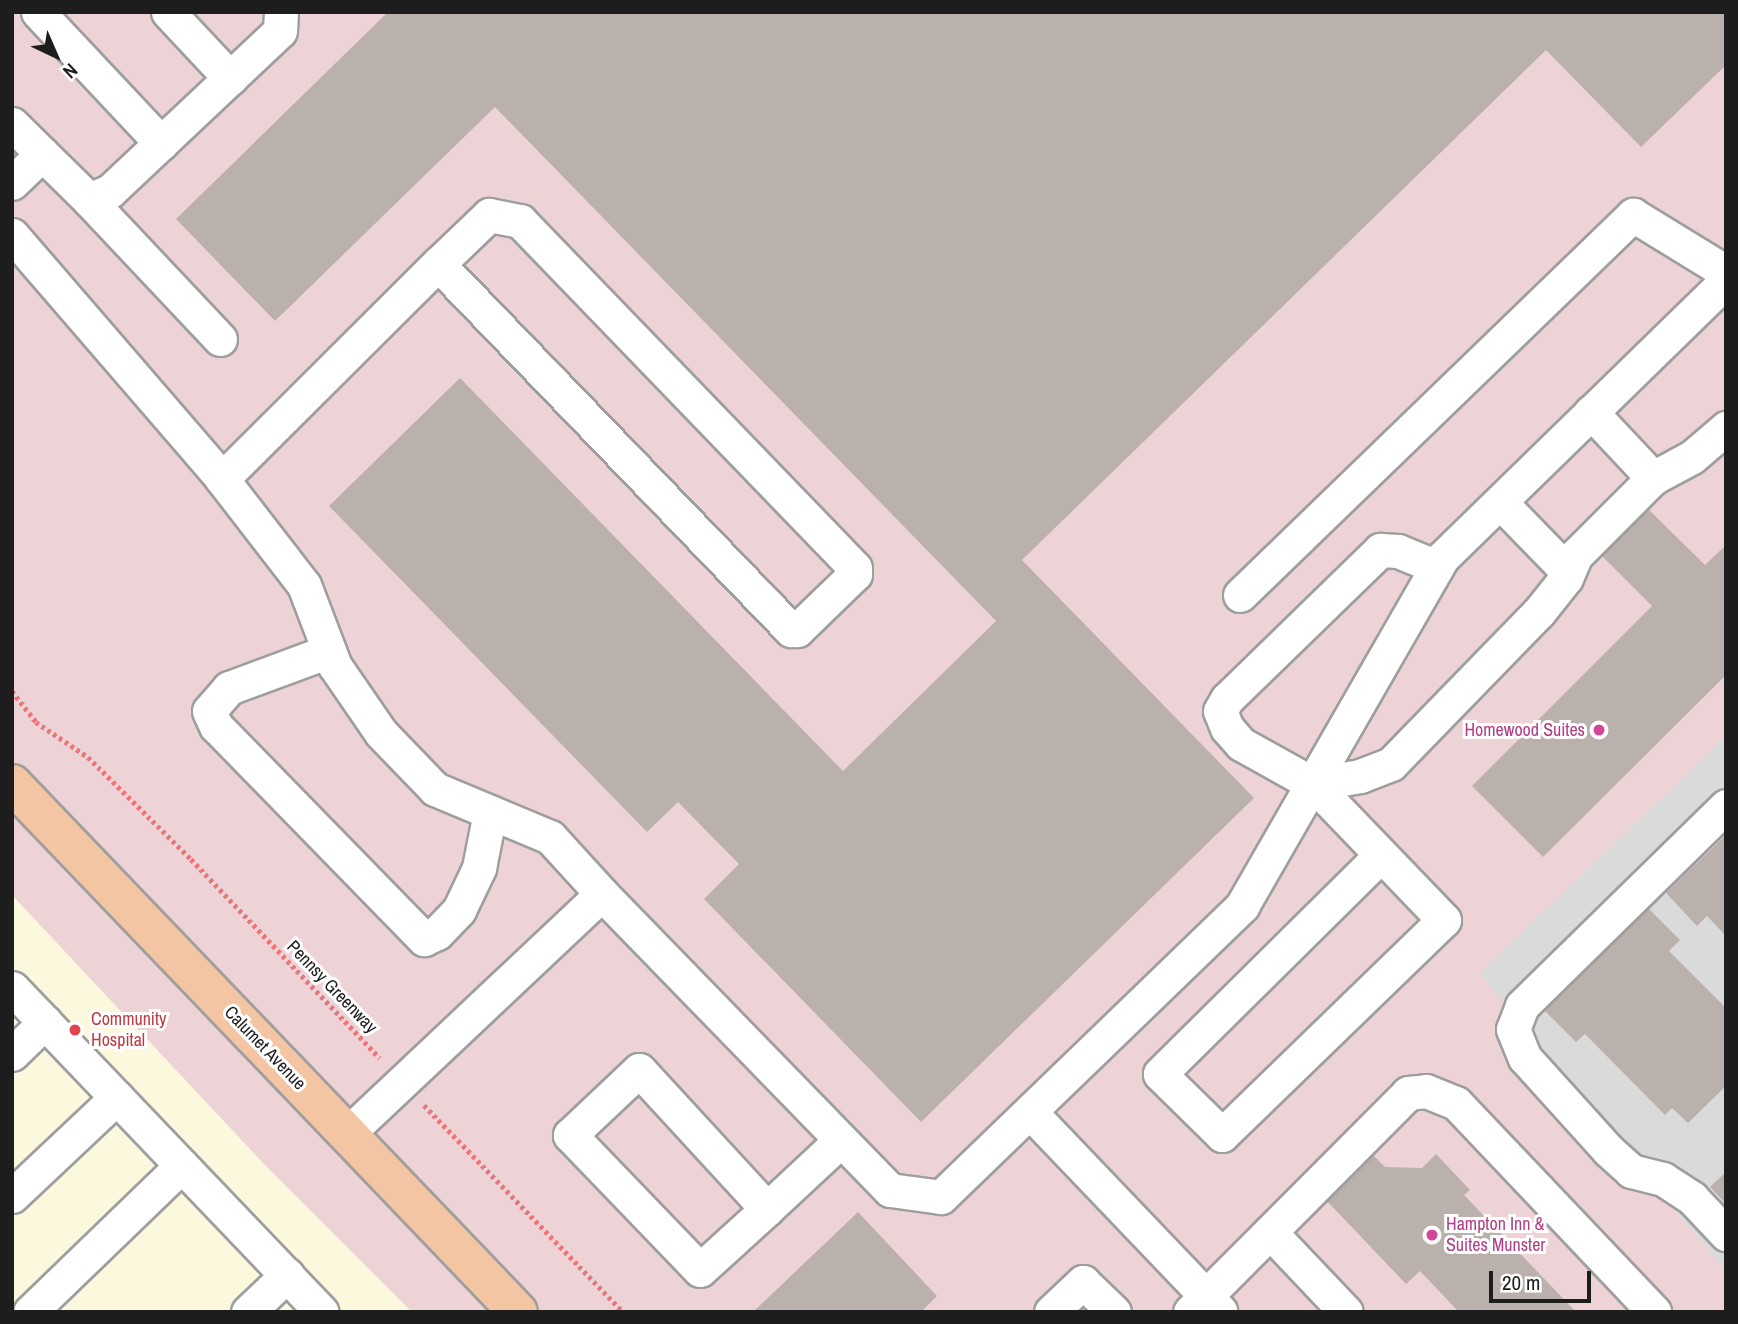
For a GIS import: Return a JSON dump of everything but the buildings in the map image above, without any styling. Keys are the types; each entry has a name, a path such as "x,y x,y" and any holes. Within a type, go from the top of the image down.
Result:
{"main road":[{"name":"Calumet Avenue","path":"12,784 518,1312"}],"lane":[{"path":"38,12 161,142"},
{"path":"168,12 230,78"},
{"path":"89,200 110,191 280,31 282,12"},
{"path":"12,124 89,200 220,339"},
{"path":"12,183 42,154"},
{"path":"222,479 438,264 489,215 520,221 855,568 855,574 797,630 791,630 438,264"},
{"path":"1240,595 1633,215 1726,272"},
{"path":"12,235 222,479 304,585 329,652 381,733 435,789 550,837 890,1190 941,1197 1031,1113 1242,905 1437,567 1726,281"},
{"path":"1591,412 1653,478"},
{"path":"1313,784 1360,776 1391,764 1539,612 1568,572 1576,555 1653,478 1692,457 1726,428"},
{"path":"1500,502 1568,572"},
{"path":"1381,855 1160,1074 1222,1135 1444,920 1313,784 1241,744 1227,728 1220,711 1227,699 1380,550 1398,551 1437,567"},
{"path":"329,652 229,688 209,711 216,726 424,939 436,933 459,911 480,868 491,812"},
{"path":"1726,806 1522,1006 1513,1030 1525,1058 1608,1150 1632,1171 1663,1179 1692,1198 1726,1234"},
{"path":"347,1134 602,894"},
{"path":"12,988 322,1312"},
{"path":"12,1054 45,1022"},
{"path":"767,1209 639,1070 570,1135 700,1270 767,1209 841,1140"},
{"path":"1031,1113 1206,1307 1270,1232 1408,1094 1426,1091 1456,1103 1654,1312"},
{"path":"12,1196 117,1097"},
{"path":"30,1312 182,1165"},
{"path":"1270,1232 1346,1312"},
{"path":"248,1312 287,1275"},
{"path":"1051,1312 1083,1282 1114,1312"}],"path":[{"name":"Pennsy Greenway","path":"12,691 37,722 88,757 191,859 623,1312"}],"shaded area":[{"path":"12,12 1726,12 1726,736 1479,973 1726,1272 1726,1312 12,1312"},
{"path":"1726,736 1726,1272 1479,973"},
{"name":"Community Hospital","path":"12,895 264,1164 412,1312 12,1312"}],"place":[{"name":"Homewood Suites","path":"1599,730"},
{"name":"Community Hospital","path":"75,1030"},
{"name":"Hampton Inn & Suites Munster","path":"1432,1235"}]}
